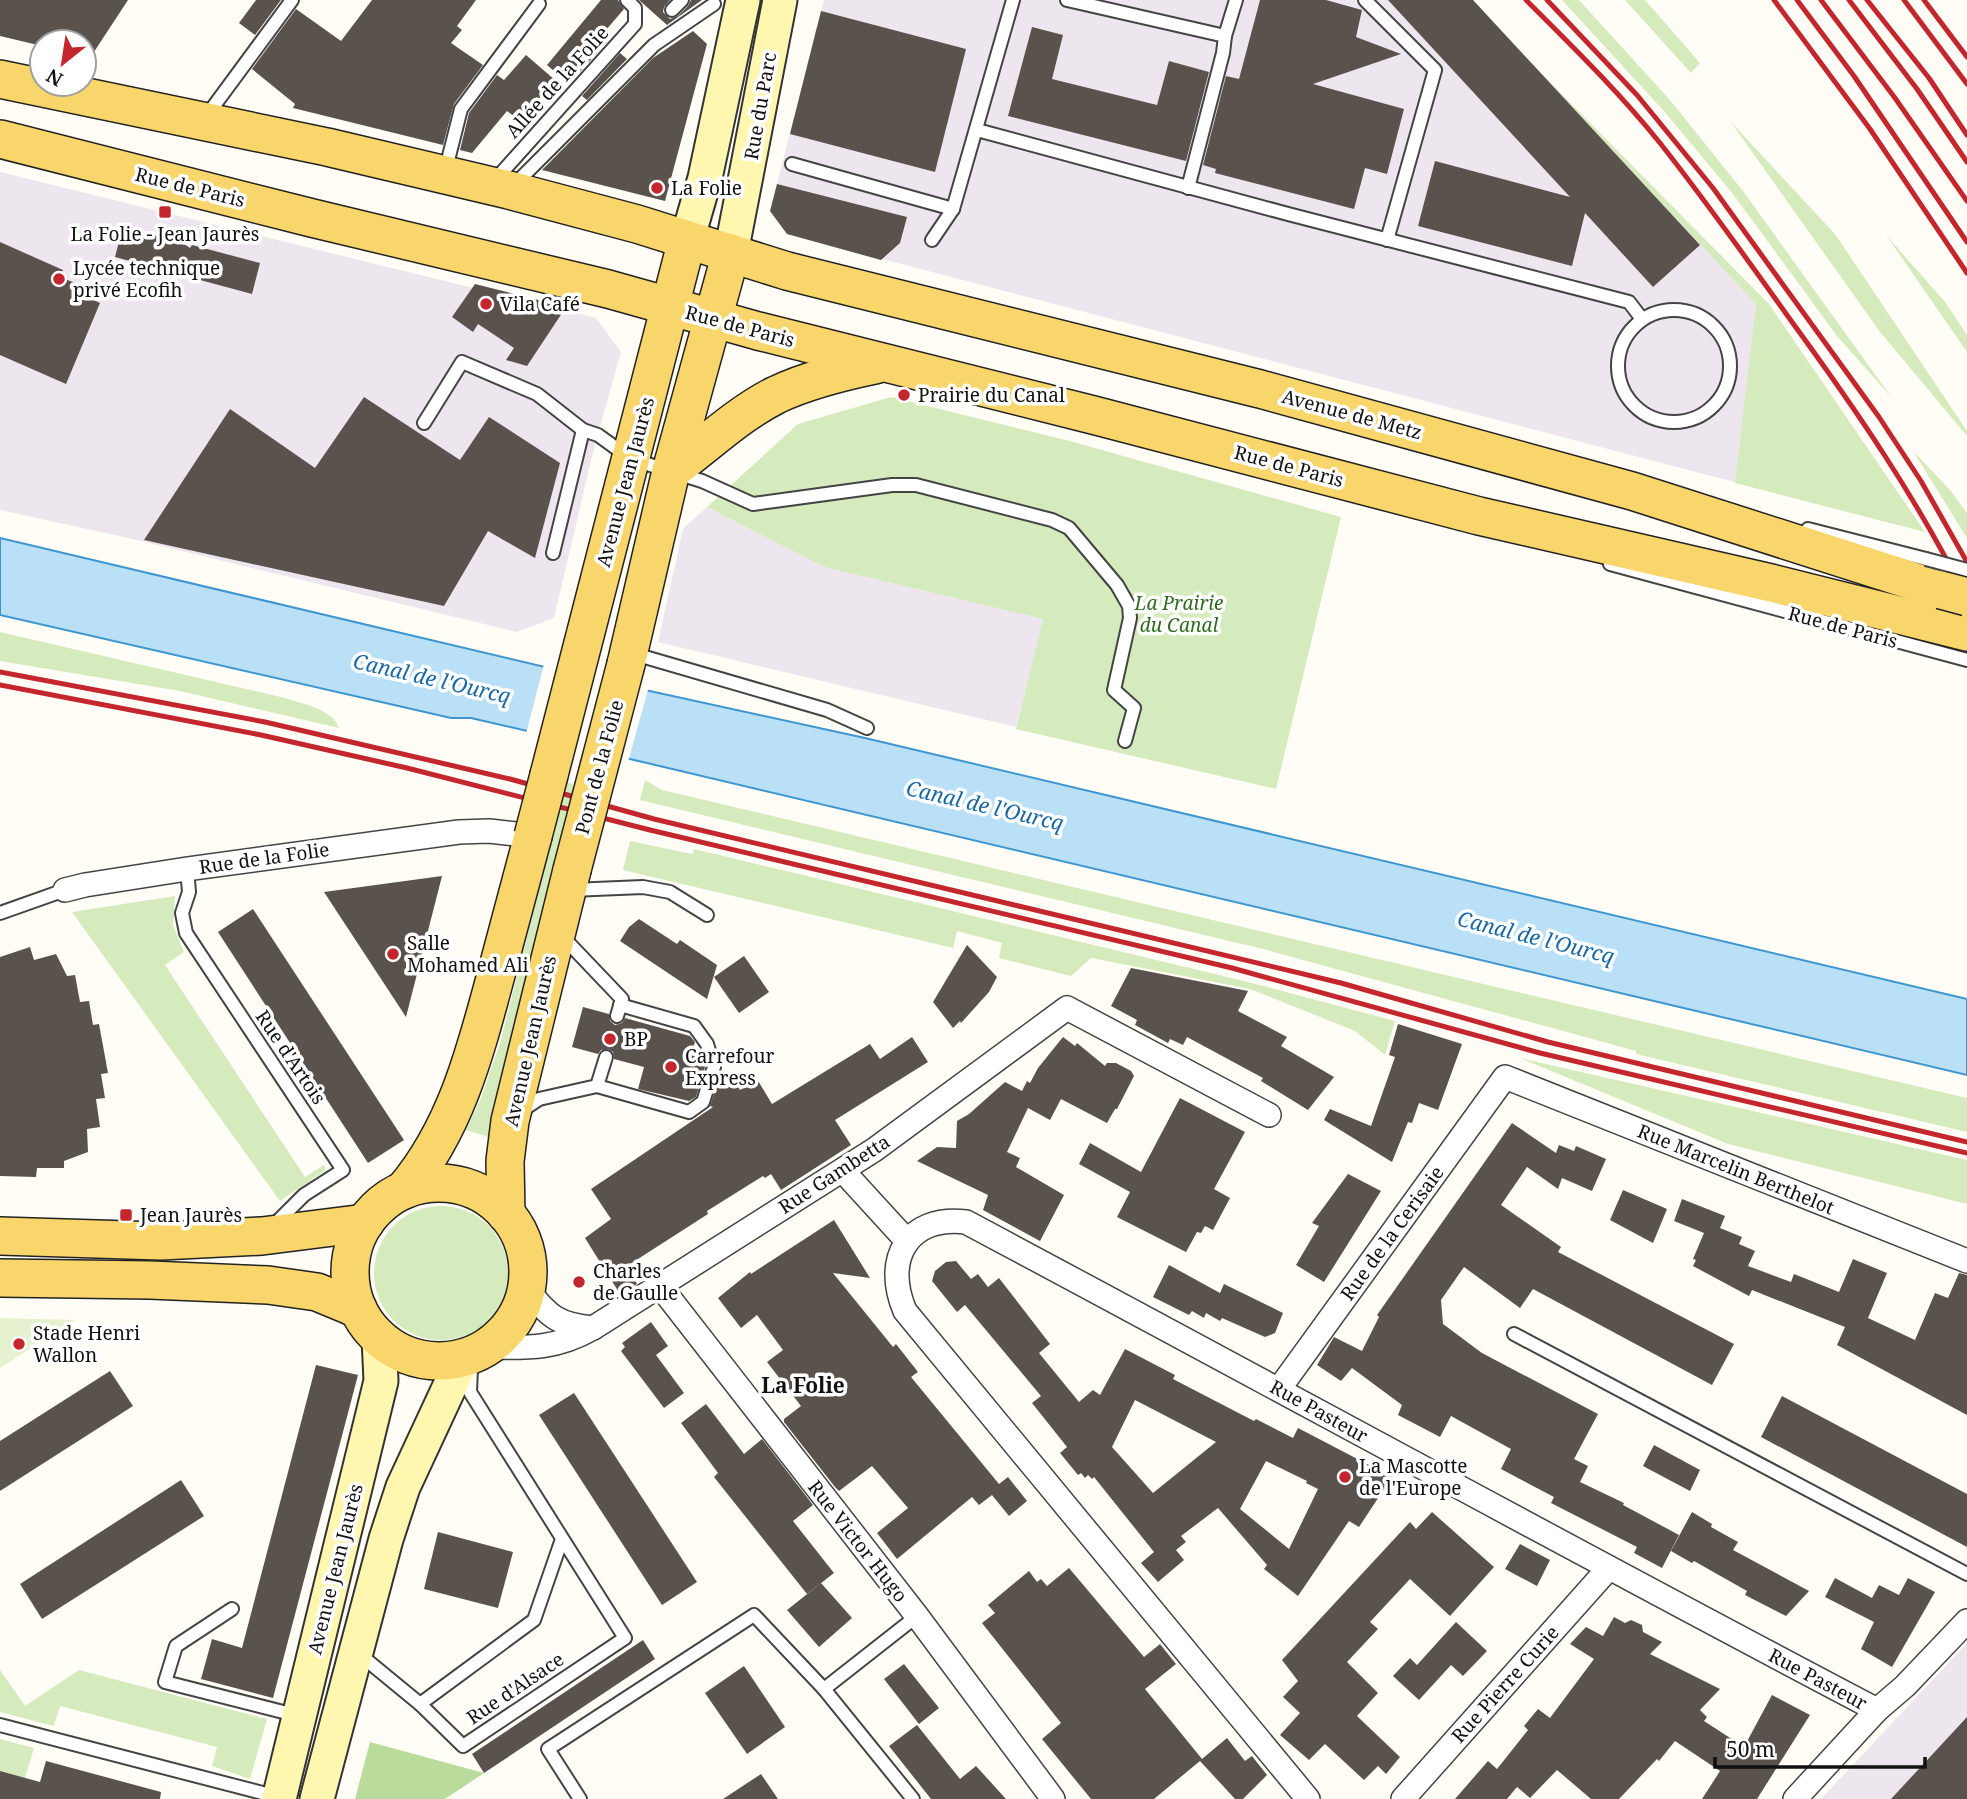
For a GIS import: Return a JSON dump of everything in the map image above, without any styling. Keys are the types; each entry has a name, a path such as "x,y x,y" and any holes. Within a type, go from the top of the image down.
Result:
{"main road":[{"name":"Rue du Parc","path":"731,253 780,0"},
{"name":"Rue du Parc","path":"687,240 705,178 727,5"},
{"path":"0,79 327,147 500,188 637,224 731,253 671,471 628,659"},
{"name":"Rue de Paris","path":"0,139 608,289 714,319 1111,419 1479,516 1771,583 1957,606"},
{"name":"Avenue Jean Jaurès","path":"533,836 687,240"},
{"name":"Avenue de Metz","path":"731,253 800,275 1260,389 1633,491 1957,606"},
{"path":"671,471 725,429 776,395 824,377 884,363"},
{"name":"Pont de la Folie","path":"570,880 628,659"},
{"path":"369,1324 352,1288 350,1265 358,1236 376,1210 404,1190 424,1167 462,1091 477,1046 533,836"},
{"name":"Avenue Jean Jaurès","path":"506,1214 505,1161 510,1121 570,880"},
{"path":"0,1278 268,1285 317,1292 369,1324 410,1357 445,1361 474,1353 509,1327 523,1303 528,1269 518,1230 494,1203 466,1188 435,1183 404,1190"},
{"path":"0,1236 160,1241 262,1236 365,1223"},
{"name":"Avenue Jean Jaurès","path":"279,1798 381,1381 369,1324"},
{"name":"Avenue Jean Jaurès","path":"317,1799 355,1650 403,1487 474,1353"}],"street":[{"name":"Rue de la Folie","path":"65,890 187,869 459,832 489,831 533,836"},
{"name":"Rue Gambetta","path":"593,1328 843,1171 1067,1008 1269,1115"},
{"name":"Rue Marcelin Berthelot","path":"1505,1077 1967,1261"},
{"name":"Rue de la Cerisaie","path":"1279,1389 1505,1077"},
{"path":"843,1171 907,1241 897,1266 896,1281 897,1293 905,1311 1308,1799"},
{"name":"Rue Pasteur","path":"907,1241 924,1227 953,1221 966,1222 1608,1569 1877,1710"},
{"name":"Rue Victor Hugo","path":"660,1286 917,1616 1053,1799"},
{"path":"527,1289 552,1317 575,1326 593,1328"},
{"path":"474,1353 560,1344 593,1328"},
{"name":"Rue Pierre Curie","path":"1403,1799 1608,1569"},
{"path":"1794,1799 1877,1710 1905,1686 1967,1621"}],"lane":[{"path":"203,121 292,0"},
{"name":"Allée de la Folie","path":"500,188 635,24 635,8 626,0"},
{"path":"672,10 682,0"},
{"path":"932,240 953,209 1013,0"},
{"path":"1067,0 1225,36"},
{"path":"1188,188 1236,0"},
{"path":"1365,0 1435,70 1387,240"},
{"path":"444,175 461,109 539,4"},
{"path":"500,188 654,45 727,5"},
{"path":"976,130 1629,302 1642,319"},
{"path":"792,164 953,209"},
{"path":"1678,310 1696,314 1712,324 1724,339 1730,357 1730,375 1723,393 1712,408 1696,418 1678,422 1660,420 1643,413 1630,400 1621,384 1618,366 1621,348 1629,332 1642,319 1659,311 1678,310"},
{"path":"424,423 462,362 537,394 583,430 598,435 631,459 702,481 753,503 892,485 916,485 1009,507 1069,528 1117,585 1129,606 1130,618 1114,690 1134,708 1125,741"},
{"path":"553,553 583,430"},
{"path":"1633,491 1755,517"},
{"name":"Rue de Paris","path":"1479,516 1571,550"},
{"path":"1796,526 1957,606"},
{"name":"Rue de Paris","path":"1597,559 1957,606"},
{"path":"628,659 827,710 867,728"},
{"name":"Rue d'Artois","path":"187,869 189,892 182,913 186,933 343,1170 304,1195 262,1236"},
{"path":"570,880 670,892 707,915"},
{"name":"Rue de la Folie","path":"0,913 65,890"},
{"path":"510,1121 539,1099 597,1086 690,1112 703,1102 714,1067 707,1044 694,1027 619,1011 622,999 557,930"},
{"path":"597,1086 606,1057"},
{"path":"1514,1334 1967,1574"},
{"path":"355,1650 420,1704 534,1620 562,1539 470,1392 474,1353"},
{"name":"Rue d'Alsace","path":"420,1704 463,1746 625,1638 562,1539"},
{"path":"232,1609 176,1646 165,1682 299,1716"},
{"path":"580,1799 548,1749 754,1615 824,1689 913,1799"},
{"path":"824,1689 917,1616"},
{"path":"0,1725 279,1798"}],"shaded area":[{"path":"824,0 1473,0 1756,304 1898,525 787,234 770,211"},
{"path":"0,172 596,318 621,352 594,448 554,618 517,632 124,537 0,510"},
{"path":"707,507 824,567 1044,619 1016,727 658,642 683,529"},
{"path":"1967,1643 1967,1799 1821,1799"}],"green space":[{"path":"1562,0 1579,0 1670,100 1743,191 1892,398 1837,336 1733,194 1663,110"},
{"path":"1625,0 1645,0 1700,63 1691,73"},
{"path":"1523,55 1769,304 1925,532 1735,483 1756,304"},
{"path":"1730,121 1835,234 1967,431 1967,436 1880,332"},
{"path":"1886,235 1945,302 1967,335 1967,352"},
{"name":"La Prairie du Canal","path":"891,397 1070,441 1341,517 1276,789 1016,729 1043,619 824,567 707,507 798,424"},
{"path":"1913,451 1950,490 1967,513 1967,538"},
{"path":"0,632 285,698 324,712 339,728 180,691 0,661"},
{"path":"645,780 662,790 1967,1098 1967,1132 1636,1054 1636,1051 1263,949 640,800"},
{"path":"567,782 576,786 523,986 491,1138 466,1130 481,1098 500,1043"},
{"path":"630,841 692,854 694,849 1248,982 1395,1021 1385,1055 1355,1031 1250,989 1091,958 1071,976 999,958 1002,943 957,931 953,948 623,870"},
{"path":"175,896 173,925 184,952 165,965 305,1177 324,1165 326,1170 280,1201 72,912"},
{"path":"1520,1058 1967,1160 1967,1204 1728,1144"},
{"path":"441,1206 467,1211 488,1226 503,1247 508,1273 503,1299 488,1320 467,1335 441,1340 415,1335 394,1320 379,1299 374,1273 379,1247 394,1226 415,1211"},
{"name":"Stade Henri Wallon","path":"0,1318 75,1320 0,1368"},
{"path":"0,1670 25,1706 79,1670 267,1719 250,1779 212,1766 217,1747 60,1706 54,1726 0,1712"},
{"path":"0,1739 34,1748 25,1778 0,1771"},
{"path":"370,1742 484,1773 445,1799 355,1799"}],"water":[{"name":"Canal de l'Ourcq","path":"0,538 604,681 865,738 1967,999 1967,1075 630,759 588,745 471,718 451,718 0,615"}],"pier":[{"path":"544,664 649,686 628,762 587,748 526,734"}],"building":[{"path":"0,0 128,0 98,46 98,28 28,28 28,43 0,36"},
{"path":"256,0 281,0 255,35 239,23"},
{"path":"372,0 476,0 457,26 462,30 451,43 483,65 454,104 443,145 293,108 295,104 252,69 296,9 341,41"},
{"path":"601,0 618,0 624,9 600,37 607,42 569,84 547,65"},
{"path":"639,0 670,0 663,12 670,19 678,16 691,0 702,0 667,25"},
{"path":"1260,0 1326,0 1362,10 1356,37 1401,54 1313,84 1404,109 1387,174 1365,168 1354,209 1215,173 1216,169 1203,165 1226,76 1239,79"},
{"path":"1388,0 1473,0 1700,245 1653,287 1585,213 1572,266 1418,226 1435,161 1570,197"},
{"path":"821,11 966,49 935,172 790,134"},
{"path":"1032,27 1063,35 1052,79 1157,105 1169,61 1209,72 1186,161 1008,116"},
{"path":"693,31 707,44 665,201 542,170 653,58"},
{"path":"620,53 627,59 587,100 582,96"},
{"path":"526,55 555,80 520,121 507,111 472,153 460,150 469,113 497,75 504,80"},
{"path":"777,184 907,217 900,243 881,260 787,234 770,211"},
{"path":"139,231 181,242 190,248 192,245 260,263 252,294 115,257 121,234 138,239"},
{"path":"0,242 63,270 60,277 75,283 73,290 100,303 66,384 0,355"},
{"path":"475,284 566,307 527,366 506,360 514,348 478,324 473,332 452,317"},
{"path":"364,397 460,460 489,417 560,463 535,558 488,531 444,606 144,540 230,409 315,468"},
{"name":"Salle Mohamed Ali","path":"442,876 406,1017 324,892"},
{"path":"253,909 404,1140 368,1163 218,932"},
{"path":"639,919 677,944 680,940 717,965 707,999 620,941 629,927"},
{"path":"967,945 997,977 989,992 961,1023 960,1021 953,1028 933,1002"},
{"path":"30,947 34,960 56,954 67,976 75,975 80,1002 89,1001 93,1025 99,1024 108,1073 101,1074 105,1098 96,1099 100,1127 87,1129 88,1152 64,1161 64,1168 37,1168 36,1177 0,1176 0,957"},
{"path":"744,956 769,992 739,1013 714,977"},
{"path":"1131,968 1248,991 1238,1011 1287,1037 1281,1046 1334,1077 1308,1110 1261,1081 1263,1078 1187,1037 1183,1045 1170,1039 1168,1043 1135,1025 1137,1020 1111,1006"},
{"path":"583,1007 609,1014 610,1021 615,1025 622,1023 625,1018 690,1036 695,1042 693,1048 700,1050 705,1067 696,1097 689,1101 638,1089 644,1067 614,1059 613,1052 608,1049 601,1050 598,1054 572,1047"},
{"path":"1398,1024 1462,1044 1438,1110 1419,1103 1392,1162 1324,1120 1330,1109 1371,1126 1395,1057 1389,1055"},
{"path":"912,1037 928,1062 835,1120 851,1145 781,1190 771,1174 765,1178 763,1176 707,1211 708,1214 627,1266 637,1284 620,1294 585,1238 611,1219 591,1189 713,1107 710,1106 716,1088 734,1079 740,1090 757,1079 772,1104 870,1044 880,1059"},
{"path":"1063,1037 1075,1046 1077,1043 1105,1066 1107,1063 1116,1063 1131,1071 1134,1076 1107,1123 1061,1099 1050,1120 1028,1108 1007,1152 1020,1158 1016,1167 1064,1195 1040,1241 983,1210 988,1195 917,1161 937,1147 956,1148 957,1121 969,1114 1005,1082 1022,1091"},
{"path":"1180,1098 1245,1132 1214,1189 1230,1198 1213,1230 1205,1226 1201,1233 1197,1232 1186,1252 1117,1217 1130,1192 1079,1164 1090,1143 1141,1172"},
{"path":"1512,1123 1556,1153 1559,1145 1574,1151 1576,1146 1606,1159 1592,1191 1562,1178 1558,1189 1527,1167 1501,1205 1561,1247 1558,1252 1734,1344 1712,1385 1533,1289 1520,1308 1464,1267 1441,1300 1443,1324 1482,1353 1598,1414 1574,1459 1588,1466 1580,1482 1624,1503 1623,1505 1679,1535 1662,1568 1634,1553 1637,1547 1551,1503 1554,1497 1501,1469 1511,1449 1451,1416 1440,1437 1398,1415 1402,1405 1352,1368 1341,1381 1317,1365 1334,1337 1362,1351 1379,1317 1377,1315"},
{"path":"1348,1174 1381,1191 1324,1282 1296,1265 1319,1226 1312,1223"},
{"path":"1623,1190 1667,1209 1653,1243 1610,1220"},
{"path":"1682,1199 1725,1216 1720,1228 1742,1237 1739,1244 1755,1251 1748,1266 1791,1282 1794,1274 1839,1292 1853,1259 1887,1273 1868,1318 1915,1340 1935,1293 1948,1298 1959,1273 1967,1275 1967,1415 1837,1345 1845,1327 1752,1290 1749,1296 1693,1266 1696,1260 1693,1259 1704,1233 1674,1221"},
{"path":"834,1220 870,1278 833,1273 893,1347 896,1344 918,1372 911,1377 999,1484 1008,1477 1027,1501 1009,1516 992,1495 979,1505 972,1497 897,1559 877,1533 908,1508 872,1466 839,1491 835,1487 784,1422 784,1419 801,1406 767,1362 783,1350 757,1315 741,1328 718,1298 750,1272 751,1274"},
{"path":"956,1261 971,1279 978,1274 988,1287 999,1278 1050,1344 1039,1353 1079,1402 1093,1390 1100,1395 1125,1349 1175,1375 1173,1379 1254,1421 1256,1419 1293,1438 1298,1428 1392,1477 1359,1527 1349,1521 1298,1596 1264,1569 1267,1565 1218,1508 1181,1536 1186,1542 1176,1550 1184,1560 1158,1582 1141,1563 1154,1552 1094,1477 1092,1479 1088,1475 1085,1478 1081,1473 1078,1475 1060,1453 1067,1447 1032,1403 1041,1396 965,1305 957,1312 932,1281 935,1271 946,1262","holes":["1135,1400 1216,1442 1153,1493 1112,1447","1266,1461 1318,1489 1289,1549 1240,1509"]},
{"path":"1169,1265 1220,1293 1224,1284 1283,1313 1275,1333 1265,1337 1222,1318 1220,1321 1206,1313 1204,1318 1192,1311 1189,1315 1153,1297"},
{"path":"651,1322 668,1346 656,1355 684,1393 664,1408 621,1351 625,1347 622,1343"},
{"path":"316,1365 358,1375 273,1698 201,1679 212,1639 242,1648"},
{"path":"110,1371 133,1406 0,1491 0,1441"},
{"path":"574,1393 697,1582 662,1605 539,1415"},
{"path":"1782,1396 1967,1494 1967,1547 1761,1437"},
{"path":"706,1404 744,1454 762,1439 813,1505 793,1521 834,1573 807,1594 714,1477 718,1473 681,1423"},
{"path":"1654,1445 1700,1470 1690,1491 1643,1466"},
{"path":"181,1480 204,1516 42,1619 20,1584"},
{"path":"1432,1512 1494,1567 1450,1616 1410,1579 1370,1622 1378,1629 1347,1662 1378,1693 1357,1716 1400,1757 1386,1774 1378,1766 1364,1780 1325,1744 1309,1760 1280,1735 1300,1713 1283,1697 1298,1681 1282,1660 1410,1522 1416,1529"},
{"path":"1692,1512 1712,1524 1711,1527 1738,1542 1733,1550 1809,1591 1786,1616 1745,1595 1747,1591 1694,1561 1692,1563 1671,1551"},
{"path":"438,1532 513,1552 498,1608 424,1589"},
{"path":"1520,1544 1550,1560 1537,1586 1505,1569"},
{"path":"1069,1568 1144,1657 1160,1644 1176,1664 1145,1689 1202,1759 1227,1738 1245,1761 1252,1756 1267,1775 1243,1799 1235,1799 1200,1761 1154,1799 1091,1799 1042,1739 1061,1723 982,1623 995,1613 988,1605 1029,1571 1037,1582 1041,1579 1047,1586"},
{"path":"1835,1578 1872,1598 1879,1585 1899,1595 1908,1578 1935,1592 1892,1667 1861,1649 1874,1622 1825,1597"},
{"path":"821,1583 852,1618 819,1647 787,1610"},
{"path":"1614,1617 1625,1623 1631,1620 1642,1625 1643,1632 1662,1642 1650,1654 1720,1689 1700,1710 1707,1717 1704,1721 1744,1747 1772,1695 1810,1715 1757,1799 1702,1799 1720,1771 1675,1741 1659,1761 1657,1759 1619,1799 1591,1799 1557,1770 1530,1798 1517,1787 1507,1799 1455,1799 1488,1761 1497,1769 1528,1730 1524,1726 1538,1709 1550,1718 1594,1659 1570,1644 1586,1627 1603,1636"},
{"path":"1456,1622 1487,1651 1463,1676 1451,1665 1419,1700 1393,1676 1410,1658 1417,1665"},
{"path":"643,1640 655,1659 484,1773 472,1754"},
{"path":"904,1664 939,1708 919,1724 884,1679"},
{"path":"744,1666 785,1727 747,1754 705,1693"},
{"path":"1967,1717 1967,1799 1891,1799"},
{"path":"917,1725 960,1779 976,1766 1006,1799 931,1799 889,1746"},
{"path":"46,1761 161,1792 160,1799 0,1799 0,1771 40,1782"},
{"path":"761,1774 778,1799 723,1799"}],"railway":[{"path":"1526,0 1628,106 1711,209 1886,457 1928,526 1967,599"},
{"path":"1547,0 1637,95 1713,188 1879,417 1921,481 1967,562"},
{"path":"1774,0 1870,129 1967,273"},
{"path":"1797,0 1854,76 1967,242"},
{"path":"1821,0 1895,98 1967,201"},
{"path":"1849,0 1917,89 1967,162"},
{"path":"1867,0 1929,78 1967,135"},
{"path":"1904,0 1967,84"},
{"path":"1924,0 1967,57"},
{"path":"0,672 265,722 510,779 654,819 1341,983 1548,1042 1967,1142"},
{"path":"0,685 261,735 407,768 650,830 1232,968 1540,1053 1967,1153"}],"place":[{"name":"La Folie","path":"657,188"},
{"name":"La Folie - Jean Jaurès","path":"165,212"},
{"name":"Lycée technique privé Ecofih","path":"59,279"},
{"name":"Vila Café","path":"486,304"},
{"name":"Prairie du Canal","path":"904,395"},
{"name":"Salle Mohamed Ali","path":"393,954"},
{"name":"BP","path":"610,1039"},
{"name":"Carrefour Express","path":"671,1067"},
{"name":"Jean Jaurès","path":"126,1215"},
{"name":"Charles de Gaulle","path":"579,1282"},
{"name":"Stade Henri Wallon","path":"19,1344"},
{"name":"La Mascotte de l'Europe","path":"1345,1477"}],"district":[{"name":"La Folie","path":"803,1385"}]}
